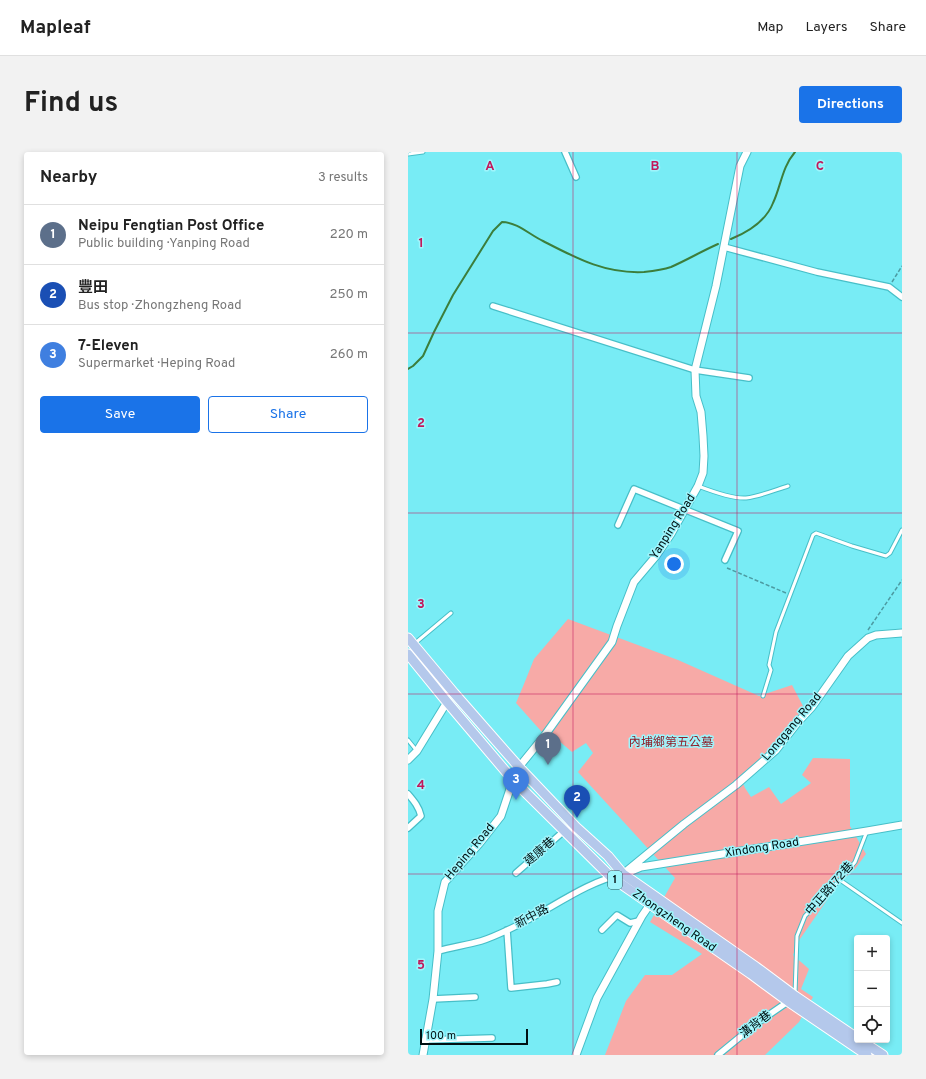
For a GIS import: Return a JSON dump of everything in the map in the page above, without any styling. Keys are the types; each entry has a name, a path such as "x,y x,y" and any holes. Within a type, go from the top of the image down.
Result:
{"main road":[{"name":"Zhongzheng Road","path":"411,641 519,768 576,827 608,856 623,874 653,901"},
{"name":"Zhongzheng Road","path":"408,654 513,780 611,877 653,901 756,967 792,999 867,1055"},
{"name":"Zhongzheng Road","path":"792,999 854,1036"},
{"path":"865,1043 883,1055"}],"street":[{"path":"565,152 576,177"},
{"path":"740,166 747,152"},
{"path":"740,166 752,152"},
{"name":"Yanping Road","path":"513,780 519,768 545,735 612,642 634,582 656,556 671,534 698,486 703,473 704,456 700,412 696,396 695,370 716,286 740,166"},
{"path":"724,247 817,272 889,287 902,297"},
{"path":"493,306 695,370 749,378"},
{"path":"618,525 634,489 738,531 725,560"},
{"path":"868,638 876,635 902,633"},
{"name":"Longgang Road","path":"623,874 684,824 736,785 776,750 812,707 848,656 868,638"},
{"path":"408,760 417,751 447,702"},
{"name":"Heping Road","path":"423,1055 433,999 438,951 438,911 445,882 479,844 501,816 513,780"},
{"path":"408,794 418,806 421,816 408,828"},
{"name":"Xindong Road","path":"623,874 641,867 902,825"},
{"name":"建康巷","path":"516,873 564,831"},
{"name":"新中路","path":"438,951 481,941 521,923 598,882 623,874"},
{"path":"576,1055 597,998 639,921 653,901"},
{"path":"602,930 617,915 630,923 639,921"},
{"path":"507,930 511,988 557,982"},
{"path":"433,999 475,997"},
{"name":"溝背巷","path":"718,1055 757,1023 792,999"},
{"path":"425,1040 492,1038"}],"lane":[{"path":"408,154 423,152"},
{"path":"698,486 716,492 745,498 759,496 788,486"},
{"path":"763,696 771,670 769,665 776,632 813,535 816,533 886,556 890,554 902,530"},
{"path":"411,641 451,613"},
{"path":"408,740 417,751"},
{"name":"中正路172巷","path":"792,999 797,936 805,916 840,880 855,862 867,831"},
{"path":"840,880 902,923"}],"path":[{"path":"889,287 902,266"},
{"path":"727,568 790,595"},
{"path":"868,638 867,631 902,580"}],"green space":[{"name":"內埔鄉第五公墓","path":"568,619 678,660 759,696 792,685 804,708 773,745 741,779 751,797 769,787 781,804 811,783 802,775 813,758 850,759 850,826 866,854 855,869 838,884 800,939 793,955 809,969 801,989 813,997 799,1022 765,1055 605,1055 626,1001 645,975 672,975 702,954 650,922 675,878 578,772 593,753 586,743 572,752 552,735 549,740 516,703 534,659"}],"waterway":[{"path":"731,239 756,225 766,215 776,197 787,164 795,152"},
{"path":"408,369 423,356 453,295 493,231 502,222 518,226 555,247 591,264 604,268 630,272 661,270 671,267 718,244"}],"place":[{"name":"Neipu Fengtian Post Office","path":"548,765"},
{"name":"7-Eleven","path":"516,800"},
{"name":"豐田","path":"577,818"}]}
